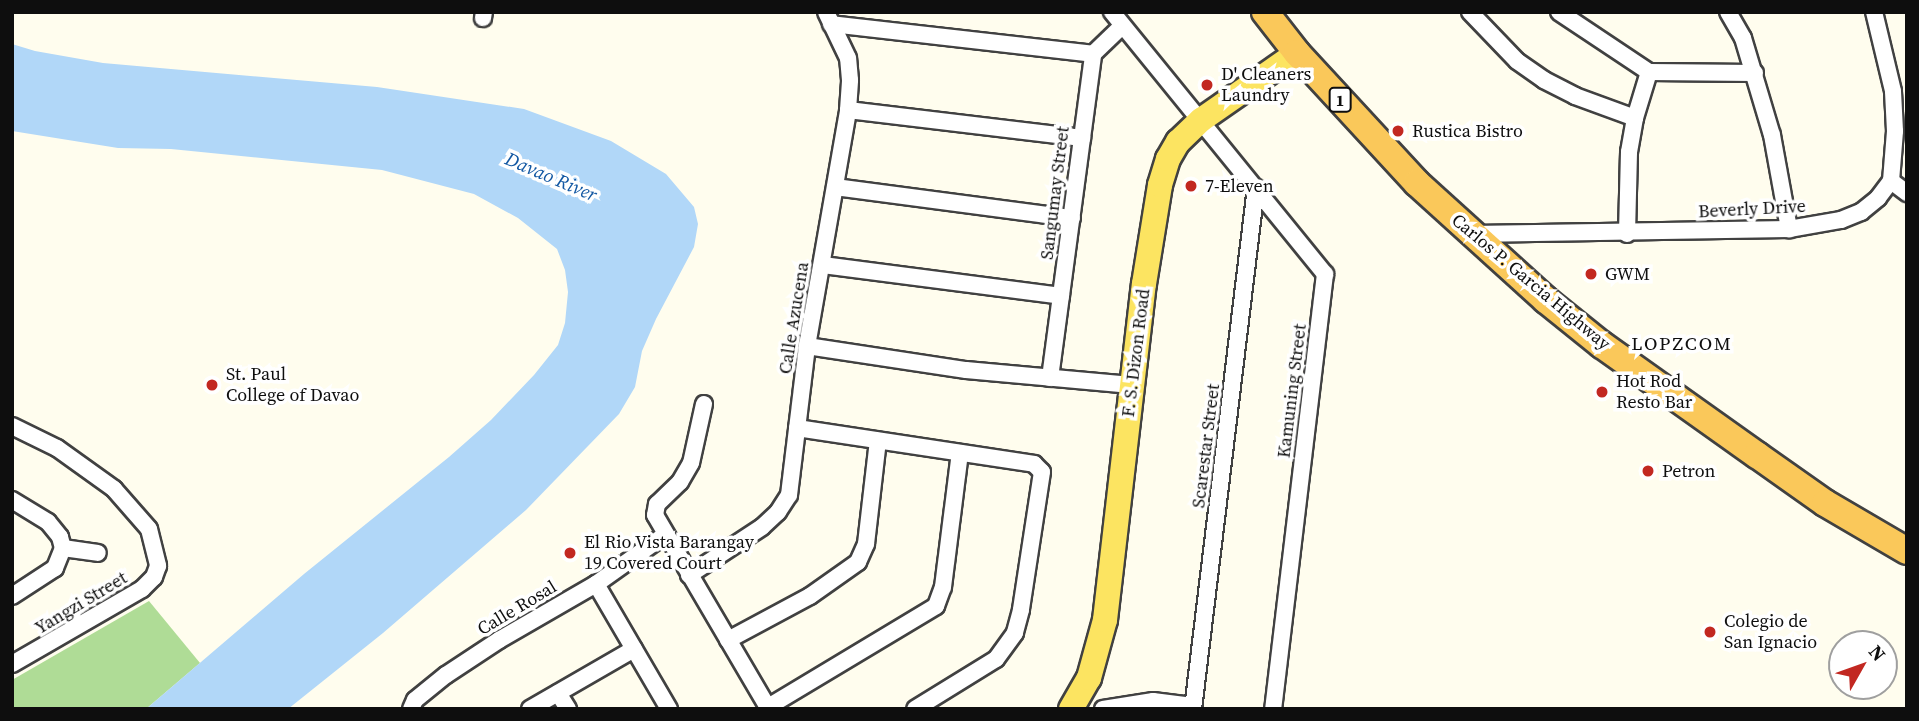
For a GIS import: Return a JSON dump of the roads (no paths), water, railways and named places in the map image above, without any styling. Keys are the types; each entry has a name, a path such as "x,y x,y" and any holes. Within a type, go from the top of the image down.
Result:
{"highway":[{"name":"Carlos P. Garcia Highway","path":"1265,12 1297,53 1417,183 1546,300 1602,345 1825,503 1907,551"}],"main road":[{"name":"F. S. Dizon Road","path":"1071,709 1089,678 1105,620 1131,385 1160,185 1168,159 1178,142 1201,120 1297,53"}],"street":[{"name":"Kamuning Street","path":"1111,12 1325,274 1273,709"},
{"path":"1469,12 1517,61 1544,80 1574,96 1635,118"},
{"path":"1559,12 1604,45 1649,72 1755,74"},
{"path":"1728,12 1743,38 1755,74 1772,135 1789,229"},
{"path":"1874,12 1900,92 1891,181 1907,192"},
{"path":"829,18 1093,54 1122,26"},
{"name":"Calle Azucena","path":"689,575 762,527 785,503 791,481 807,346 848,110 850,70 829,18"},
{"name":"Sangumay Street","path":"1050,378 1093,54"},
{"path":"1627,234 1629,152 1635,118 1649,72"},
{"path":"848,110 1082,138"},
{"name":"Beverly Drive","path":"1471,234 1627,234 1789,229 1841,220 1861,212 1878,198 1891,181"},
{"path":"835,187 1072,218"},
{"name":"Scarestar Street","path":"1193,707 1256,188"},
{"path":"822,265 1061,296"},
{"path":"807,346 966,370 1131,385"},
{"path":"704,404 691,463 655,509 665,535 769,708 936,606 943,587 960,453"},
{"name":"Yangzi Street","path":"12,426 57,447 114,489 149,528 158,566 154,577 142,589 12,664"},
{"path":"797,428 1034,464 1043,478 1015,633 996,659 915,709"},
{"path":"728,640 810,596 858,562 866,544 878,441"},
{"path":"12,500 48,522 60,537 63,548 55,568 12,596"},
{"name":"Calle Rosal","path":"411,709 424,693 478,654 596,584 665,535"},
{"path":"63,548 98,553"},
{"path":"596,584 668,709"},
{"path":"530,709 634,649"},
{"path":"558,693 568,709"},
{"path":"1103,709 1153,701 1193,707"}],"water":[{"name":"Davao River","path":"12,44 35,51 103,63 377,87 524,109 611,141 666,174 694,207 698,224 694,247 656,319 642,351 635,387 619,414 526,510 383,633 288,709 146,709 304,574 449,457 491,420 534,375 558,345 565,323 568,292 565,270 557,249 518,218 474,194 382,170 171,149 118,148 12,131"}],"place":[{"name":"D' Cleaners Laundry","path":"1207,85"},
{"name":"Rustica Bistro","path":"1398,131"},
{"name":"7-Eleven","path":"1191,186"},
{"name":"GWM","path":"1591,274"},
{"name":"St. Paul College of Davao","path":"212,385"},
{"name":"Hot Rod Resto Bar","path":"1602,392"},
{"name":"Petron","path":"1648,471"},
{"name":"El Rio Vista Barangay 19 Covered Court","path":"570,553"},
{"name":"Colegio de San Ignacio","path":"1710,632"}],"district":[{"name":"LOPZCOM","path":"1682,344"}]}
